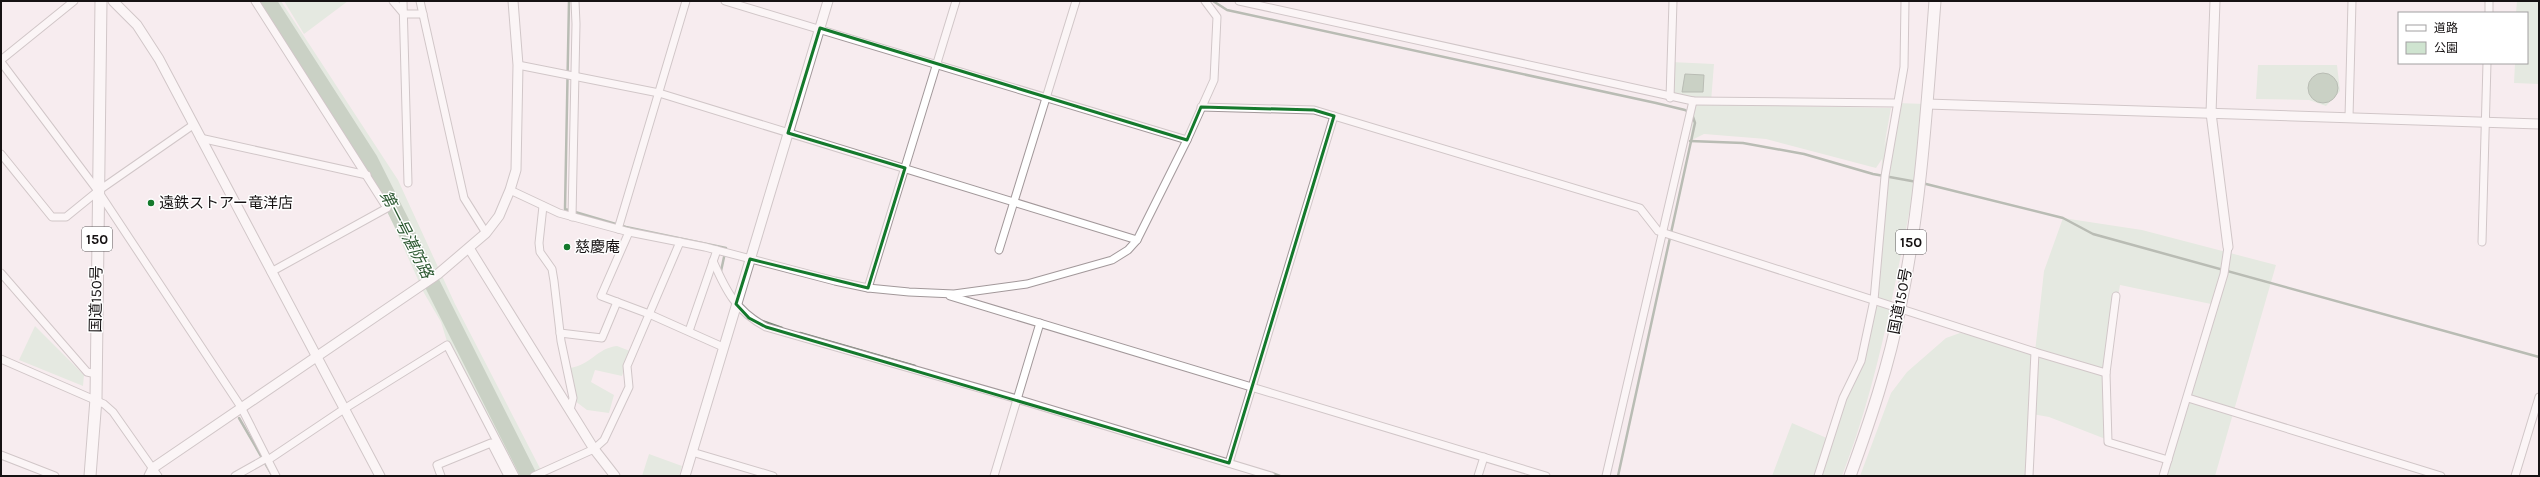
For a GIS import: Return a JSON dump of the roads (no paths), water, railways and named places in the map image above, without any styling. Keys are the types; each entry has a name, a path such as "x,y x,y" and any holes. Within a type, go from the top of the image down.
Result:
{"highway":[{"name":"国道150号","path":"90,476 96,399 101,1"},
{"name":"国道150号","path":"1850,476 1876,396 1900,308 1921,174 1935,1"}],"street":[{"path":"74,1 1,61 98,191 240,407 265,459 276,476"},
{"path":"113,1 137,25 156,54 270,272 380,476"},
{"path":"255,1 387,208 270,272"},
{"path":"392,1 404,14 423,14"},
{"path":"403,1 408,183"},
{"path":"420,1 464,198 486,233"},
{"path":"1,359 96,399 113,412 153,473 240,407 438,274 486,233 499,216 510,190 516,170 518,65 513,1"},
{"path":"572,214 575,1"},
{"path":"618,229 686,1"},
{"path":"725,1 937,63 1187,140"},
{"path":"685,476 828,1"},
{"path":"868,288 956,1"},
{"path":"999,250 1076,1"},
{"path":"510,190 543,206 618,229 717,250 868,288 954,294 1027,284 1079,270 1112,260 1128,250 1136,240 1187,140 1214,80 1217,17 1205,1"},
{"path":"1239,1 1670,98 1693,101 1896,103"},
{"path":"1670,98 1673,1"},
{"path":"1818,476 1843,398 1861,362 1874,300 1884,181 1896,103 1904,67 1905,1"},
{"path":"2163,476 2188,398 2224,274 2228,247 2211,113 2215,1"},
{"path":"2349,117 2352,1"},
{"path":"2489,1 2489,12"},
{"path":"2482,242 2487,64"},
{"path":"518,65 659,93 1014,201 1136,240"},
{"path":"1606,476 1663,232 1687,120 1693,101"},
{"path":"1927,104 2066,110 2349,117 2539,124"},
{"path":"1202,107 1314,110 1640,208 1663,232 2035,352 2106,373"},
{"path":"1229,463 1334,116"},
{"path":"1,154 52,217 66,217 98,191 193,125"},
{"path":"200,138 367,175"},
{"path":"543,206 540,252 552,269 560,333 573,398 570,410"},
{"path":"629,232 601,296 650,314 723,347"},
{"path":"536,475 594,449 604,440 629,387 627,366 680,242"},
{"path":"469,248 594,449 615,476"},
{"path":"689,331 717,250"},
{"path":"713,261 727,291 736,304 749,318 766,327 1017,399 1271,476"},
{"path":"2,277 88,372 96,374"},
{"path":"942,294 1546,476"},
{"path":"2116,296 2106,373 2108,442 2168,460"},
{"path":"560,333 602,338 617,302"},
{"path":"994,476 1040,323"},
{"path":"235,476 265,459 447,345 515,476"},
{"path":"2029,476 2035,352"},
{"path":"2515,476 2539,397"},
{"path":"2188,398 2441,476"},
{"path":"441,476 437,465 491,442 508,476"},
{"path":"692,452 773,476"},
{"path":"1,455 55,476"},
{"path":"1478,476 1484,457"}],"waterway":[{"name":"第一号湛防路","path":"268,1 370,160 529,476"},
{"path":"569,1 565,209 626,227 726,248 721,271"},
{"path":"1213,1 1227,10 1656,103 1685,110 1692,114 1695,123 1618,476"},
{"path":"1690,141 1743,143 1804,154 1873,174 1917,182"},
{"path":"1922,183 2063,218 2093,234 2539,357"},
{"path":"762,321 782,328"},
{"path":"800,333 915,366"},
{"path":"239,418 272,475"},
{"path":"1272,473 1280,476"}],"place":[{"name":"遠鉄ストアー竜洋店","path":"151,203"},
{"name":"慈慶庵","path":"567,247"}]}
